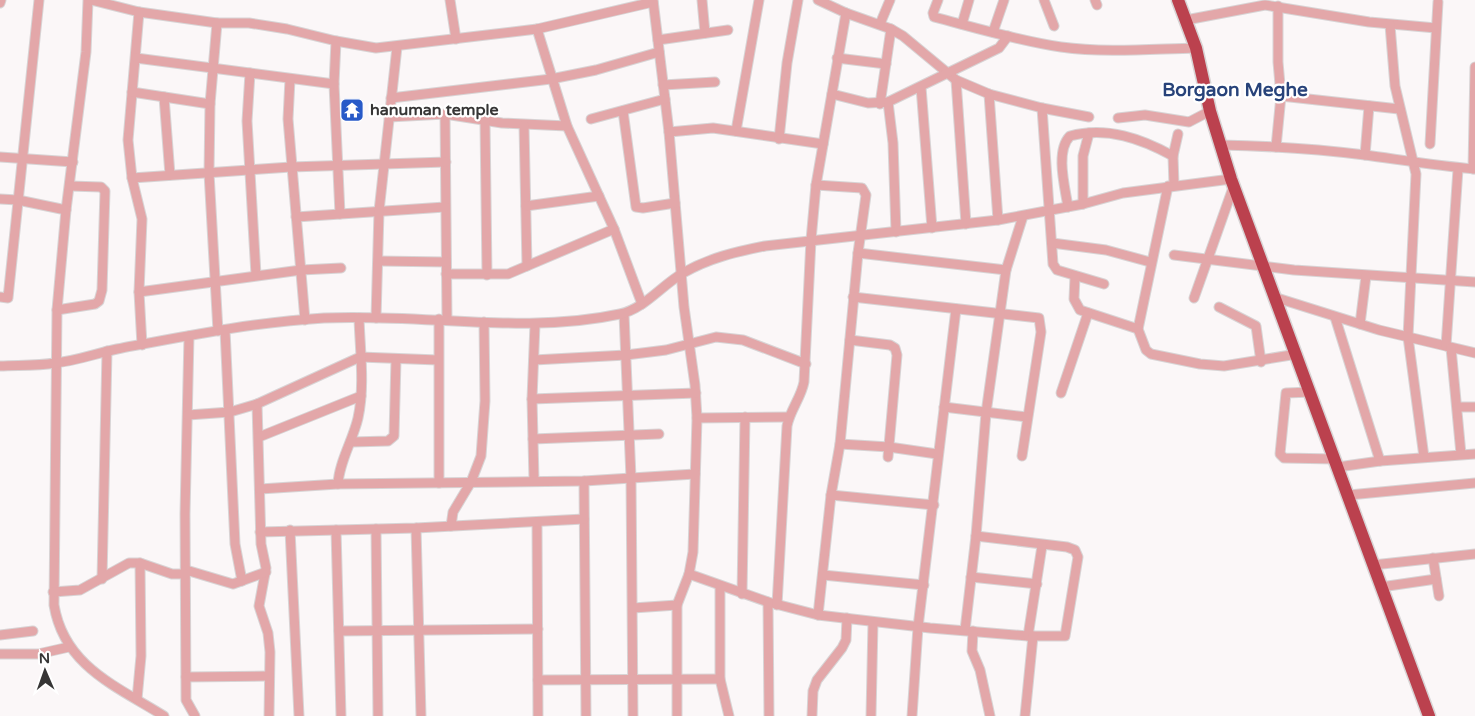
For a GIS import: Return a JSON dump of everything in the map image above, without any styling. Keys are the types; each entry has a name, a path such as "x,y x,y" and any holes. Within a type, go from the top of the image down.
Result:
{"highway":[{"path":"1178,0 1196,48 1210,111 1233,182 1429,716"}],"street":[{"path":"0,297 8,298 39,0"},
{"path":"164,716 87,667 69,647 56,619 53,592 57,310 66,210 86,52 90,0 139,12 217,23 249,23 287,29 336,41 376,48 537,29 653,1 669,132 684,307 696,393 697,418 693,552 689,574 677,605 677,716"},
{"path":"450,0 456,39"},
{"path":"702,0 705,33"},
{"path":"736,131 758,0"},
{"path":"779,139 786,63 798,0"},
{"path":"820,0 846,13 880,24 903,36 956,80 989,94 1042,108 1089,117"},
{"path":"880,24 890,0"},
{"path":"938,0 933,16 1008,36 1063,47 1196,48"},
{"path":"962,24 969,0"},
{"path":"993,32 1004,0"},
{"path":"1044,0 1054,26"},
{"path":"1430,144 1438,2"},
{"path":"1186,20 1267,3 1390,25 1436,28"},
{"path":"1276,147 1281,96 1278,62 1278,6"},
{"path":"139,12 128,140 132,178 142,219 138,292 142,345"},
{"path":"769,716 773,603 788,417 802,393 806,364 811,240 816,184 846,13"},
{"path":"217,23 210,104 209,173 215,281 230,412 235,544 242,581"},
{"path":"1390,25 1391,59 1399,109 1413,162 1416,187 1408,337 1424,457"},
{"path":"537,29 567,126 614,229 642,304"},
{"path":"890,29 884,103 893,143 896,232"},
{"path":"658,40 728,30"},
{"path":"832,94 884,103 921,87 946,72 999,48 1008,36"},
{"path":"336,41 334,84 340,165 340,214"},
{"path":"376,318 379,211 397,47"},
{"path":"391,98 551,79 596,70 659,52"},
{"path":"136,58 334,84"},
{"path":"837,58 886,64"},
{"path":"1221,145 1276,147 1364,155 1458,169 1474,169 1475,67"},
{"path":"250,73 247,121 256,275"},
{"path":"290,78 288,119 305,320"},
{"path":"956,80 966,224"},
{"path":"663,85 715,82"},
{"path":"921,87 932,228"},
{"path":"132,92 210,104"},
{"path":"989,94 998,220"},
{"path":"1281,96 1399,109"},
{"path":"164,97 170,175"},
{"path":"591,120 665,99"},
{"path":"1364,155 1369,106"},
{"path":"1042,108 1054,268 1104,284"},
{"path":"623,111 636,207 643,208 675,203"},
{"path":"1118,118 1145,115 1189,122 1210,111"},
{"path":"389,117 445,114 485,122 567,126"},
{"path":"439,483 438,360 446,274 445,114"},
{"path":"485,122 488,274"},
{"path":"524,125 527,266"},
{"path":"669,132 713,128 824,144"},
{"path":"1068,207 1063,170 1065,142 1070,136 1089,133 1117,134 1142,140 1173,156"},
{"path":"1082,204 1083,156 1089,133"},
{"path":"1178,134 1173,156 1171,186 1150,262 1138,329 1146,350 1151,354 1211,366 1261,362 1297,354"},
{"path":"0,157 72,162"},
{"path":"132,178 291,167 446,162"},
{"path":"1458,169 1450,280 1449,347 1458,407 1461,454"},
{"path":"0,366 56,363 221,330 305,320 359,318 443,319 535,324 586,321 624,314 642,304 682,274 729,253 811,240 998,220 1082,204 1123,193 1171,186 1233,182 1194,298"},
{"path":"816,184 864,190 866,195 858,253 840,444 831,496 818,615"},
{"path":"57,310 95,304 99,301 102,290 105,191 101,187 70,186"},
{"path":"526,206 599,196"},
{"path":"0,199 18,200 66,210"},
{"path":"296,217 445,207"},
{"path":"990,716 980,670 972,651 969,630 971,577 986,413 1006,270 1023,216"},
{"path":"446,274 508,274 614,229"},
{"path":"1052,243 1106,250 1150,262"},
{"path":"858,253 1006,270"},
{"path":"1174,255 1265,267 1366,276 1475,282"},
{"path":"379,261 446,262"},
{"path":"138,292 256,275 341,268"},
{"path":"1075,276 1074,299 1080,310 1138,329"},
{"path":"1360,324 1366,276"},
{"path":"854,297 1036,317 1041,322 1022,456"},
{"path":"1277,298 1335,317 1475,354"},
{"path":"1219,307 1256,326 1261,362"},
{"path":"912,716 918,627 934,505 937,454 956,309"},
{"path":"1061,393 1088,313"},
{"path":"624,314 631,478 633,716"},
{"path":"1335,317 1380,461"},
{"path":"338,484 340,470 352,442 361,396 359,318"},
{"path":"451,526 453,512 471,482 482,456 484,443 484,322"},
{"path":"534,480 532,400 535,324"},
{"path":"189,336 186,700 194,716"},
{"path":"534,360 626,355 690,345 716,337 735,339 806,364"},
{"path":"850,340 890,345 895,348 897,363 888,457"},
{"path":"102,579 107,352"},
{"path":"188,415 230,412 257,404 360,357 438,360"},
{"path":"352,442 388,441 394,436 396,359"},
{"path":"1311,392 1286,393 1280,454 1284,458 1337,463 1475,454"},
{"path":"532,400 696,393"},
{"path":"259,437 361,396"},
{"path":"257,404 260,532 266,572 259,606 268,633 269,716"},
{"path":"944,407 1027,417"},
{"path":"1458,407 1475,407"},
{"path":"742,594 745,417"},
{"path":"697,418 788,417"},
{"path":"533,439 659,434"},
{"path":"840,444 889,447 937,454"},
{"path":"260,489 338,484 534,480 584,481 694,474"},
{"path":"584,481 586,716"},
{"path":"1348,495 1475,484"},
{"path":"831,496 934,505"},
{"path":"260,532 416,528 584,520"},
{"path":"537,522 538,716"},
{"path":"416,528 421,716"},
{"path":"376,529 378,716"},
{"path":"290,530 300,716"},
{"path":"336,530 341,716"},
{"path":"689,574 742,594 818,615 918,627 1030,636 1065,636 1078,553 1072,548 1042,546 976,536"},
{"path":"1024,716 1030,636 1042,546"},
{"path":"1373,565 1475,554"},
{"path":"1433,558 1439,596"},
{"path":"53,592 80,590 102,579 120,566 140,563 172,574 186,572 228,584 238,584 266,572"},
{"path":"136,699 141,656 140,563"},
{"path":"822,575 924,585"},
{"path":"971,577 1037,584"},
{"path":"1381,587 1436,579"},
{"path":"720,586 720,679 729,716"},
{"path":"633,608 677,605"},
{"path":"812,716 813,691 817,680 846,640 847,618"},
{"path":"871,716 873,622"},
{"path":"339,631 538,629"},
{"path":"0,635 33,631"},
{"path":"0,654 38,654 69,647"},
{"path":"186,677 269,676"},
{"path":"538,680 720,679"}],"place":[{"name":"hanuman temple","path":"352,110"}],"district":[{"name":"Borgaon Meghe","path":"1235,90"}]}
